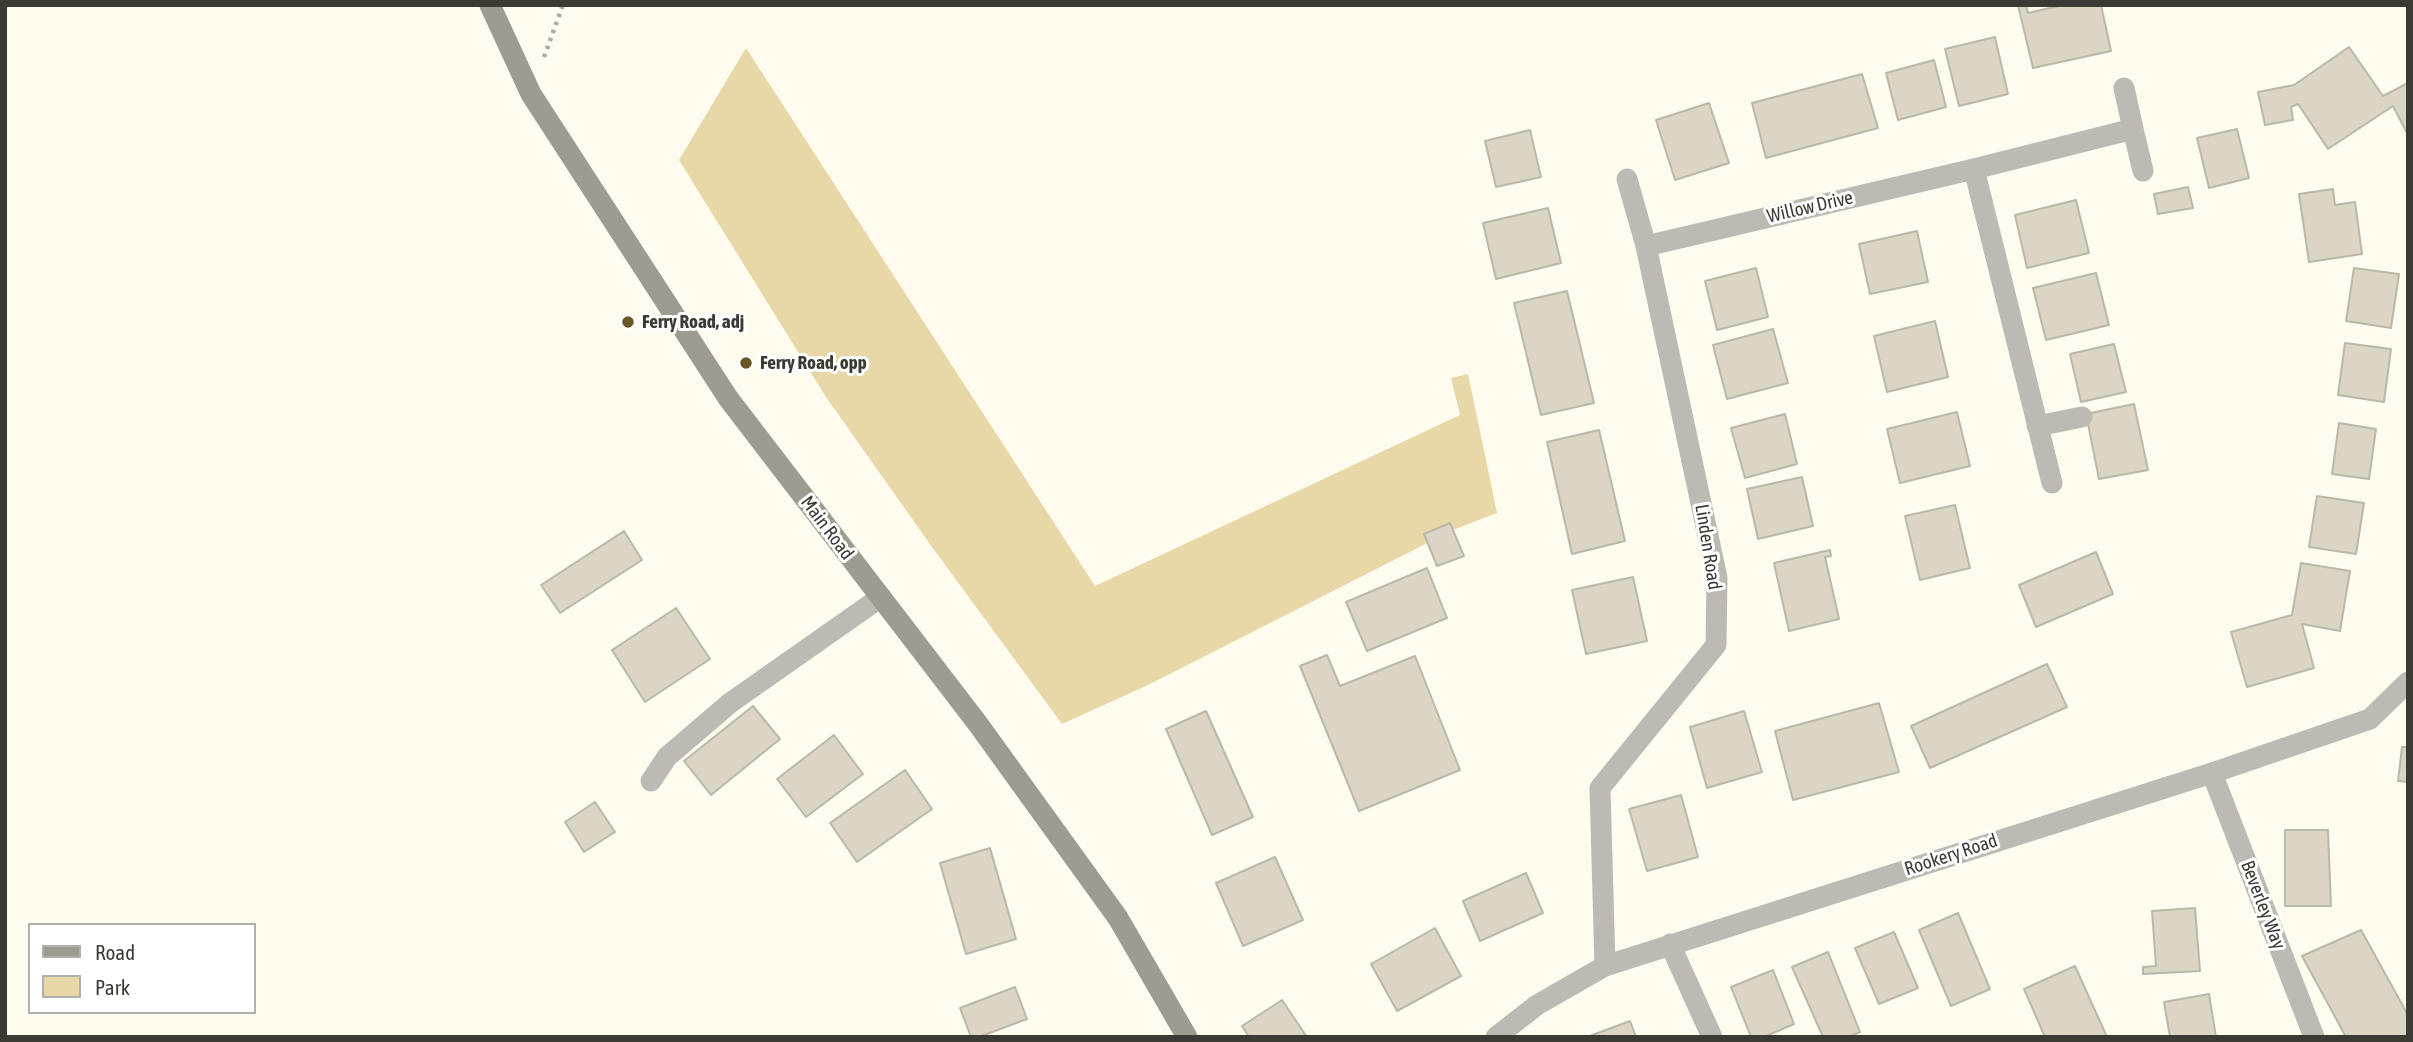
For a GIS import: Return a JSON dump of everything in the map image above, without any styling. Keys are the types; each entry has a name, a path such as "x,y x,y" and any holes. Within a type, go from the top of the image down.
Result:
{"street":[{"name":"Main Road","path":"490,5 531,94 728,398 994,746 1118,918 1187,1037"},
{"path":"2124,88 2143,171"},
{"name":"Willow Drive","path":"1646,246 2133,129"},
{"path":"1974,169 2052,482"},
{"name":"Linden Road","path":"1605,966 1600,788 1716,645 1717,578 1646,246 1628,179"},
{"path":"2038,426 2082,417"},
{"path":"651,782 667,757 730,703 881,597"},
{"name":"Rookery Road","path":"1496,1037 1537,1005 1605,966 2212,773 2370,719 2408,682"},
{"name":"Beverley Way","path":"2212,773 2314,1037"},
{"path":"1670,944 1712,1037"}],"path":[{"path":"531,94 563,5"}],"green space":[{"path":"746,48 1095,586 1460,415 1451,378 1468,374 1497,513 1453,530 1148,685 1062,724 826,397 679,160"}],"building":[{"path":"2018,5 2026,5 2028,13 2063,5 2101,5 2111,51 2033,68"},
{"path":"1995,37 2008,94 1959,106 1945,49"},
{"path":"2349,47 2383,96 2408,83 2408,135 2393,106 2328,149 2298,104 2291,107 2293,120 2265,125 2258,92 2294,85"},
{"path":"1934,60 1946,107 1898,120 1886,73"},
{"path":"1862,74 1878,128 1766,158 1752,103"},
{"path":"1709,103 1729,163 1675,180 1656,120"},
{"path":"2237,129 2249,178 2209,188 2197,138"},
{"path":"1530,130 1541,177 1496,187 1485,141"},
{"path":"2188,187 2193,208 2158,214 2154,194"},
{"path":"2333,189 2335,205 2355,202 2362,254 2309,262 2299,194"},
{"path":"2076,200 2089,253 2027,268 2015,215"},
{"path":"1548,208 1561,263 1496,279 1483,223"},
{"path":"1917,231 1928,282 1870,294 1859,244"},
{"path":"1756,268 1768,317 1717,330 1705,281"},
{"path":"2354,268 2399,274 2391,328 2346,321"},
{"path":"2096,273 2109,325 2046,340 2033,288"},
{"path":"1567,291 1594,403 1541,415 1514,303"},
{"path":"1935,321 1948,377 1887,392 1874,336"},
{"path":"1773,329 1788,383 1727,399 1713,345"},
{"path":"2345,343 2391,349 2384,402 2338,395"},
{"path":"2114,344 2126,392 2081,402 2070,354"},
{"path":"2134,404 2148,470 2099,479 2086,414"},
{"path":"1957,412 1970,466 1900,483 1887,429"},
{"path":"1785,414 1797,464 1745,478 1731,428"},
{"path":"2339,423 2376,429 2369,479 2332,474"},
{"path":"1599,430 1625,541 1572,554 1547,442"},
{"path":"1802,477 1813,526 1758,539 1747,489"},
{"path":"2317,496 2364,503 2356,554 2309,547"},
{"path":"1955,505 1970,568 1920,580 1905,516"},
{"path":"1450,523 1464,556 1437,566 1424,534"},
{"path":"624,531 642,560 560,613 541,585"},
{"path":"1830,550 1831,556 1825,557 1839,619 1789,631 1774,563"},
{"path":"2096,552 2113,594 2036,627 2019,585"},
{"path":"2301,563 2350,571 2340,631 2302,624 2314,668 2247,687 2231,632 2292,615"},
{"path":"1427,568 1447,618 1367,651 1346,602"},
{"path":"1633,577 1647,641 1586,654 1572,590"},
{"path":"676,608 710,659 645,702 612,650"},
{"path":"1327,655 1340,686 1415,656 1460,770 1359,811 1300,666"},
{"path":"2047,664 2067,707 1930,768 1911,726"},
{"path":"1879,703 1899,772 1793,800 1775,731"},
{"path":"753,706 780,739 711,795 684,761"},
{"path":"1206,711 1253,817 1212,835 1166,729"},
{"path":"1744,711 1762,772 1707,788 1690,727"},
{"path":"834,735 863,774 806,817 777,779"},
{"path":"2402,747 2408,747 2408,782 2398,781"},
{"path":"905,770 932,809 857,862 830,823"},
{"path":"1681,795 1698,857 1647,871 1629,809"},
{"path":"595,802 615,832 584,852 565,822"},
{"path":"2285,830 2328,830 2331,906 2285,906"},
{"path":"990,848 1016,939 966,954 940,863"},
{"path":"1275,857 1303,920 1243,946 1216,883"},
{"path":"1526,873 1543,913 1480,941 1463,901"},
{"path":"2195,908 2200,971 2143,974 2143,967 2156,966 2152,911"},
{"path":"1958,913 1990,989 1951,1006 1919,930"},
{"path":"1435,928 1461,976 1397,1011 1371,964"},
{"path":"2361,930 2408,1015 2408,1037 2346,1037 2302,956"},
{"path":"1894,932 1918,988 1879,1004 1855,948"},
{"path":"1828,952 1860,1032 1849,1037 1823,1037 1792,967"},
{"path":"2075,966 2107,1037 2045,1037 2024,989"},
{"path":"1773,970 1794,1024 1764,1037 1751,1037 1731,987"},
{"path":"1015,987 1027,1019 979,1037 971,1037 960,1008"},
{"path":"2209,994 2216,1037 2170,1037 2164,1002"},
{"path":"1282,1000 1307,1037 1249,1037 1242,1026"},
{"path":"1630,1021 1636,1037 1587,1037"}],"place":[{"name":"Ferry Road, adj","path":"628,322"},
{"name":"Ferry Road, opp","path":"746,363"}]}
